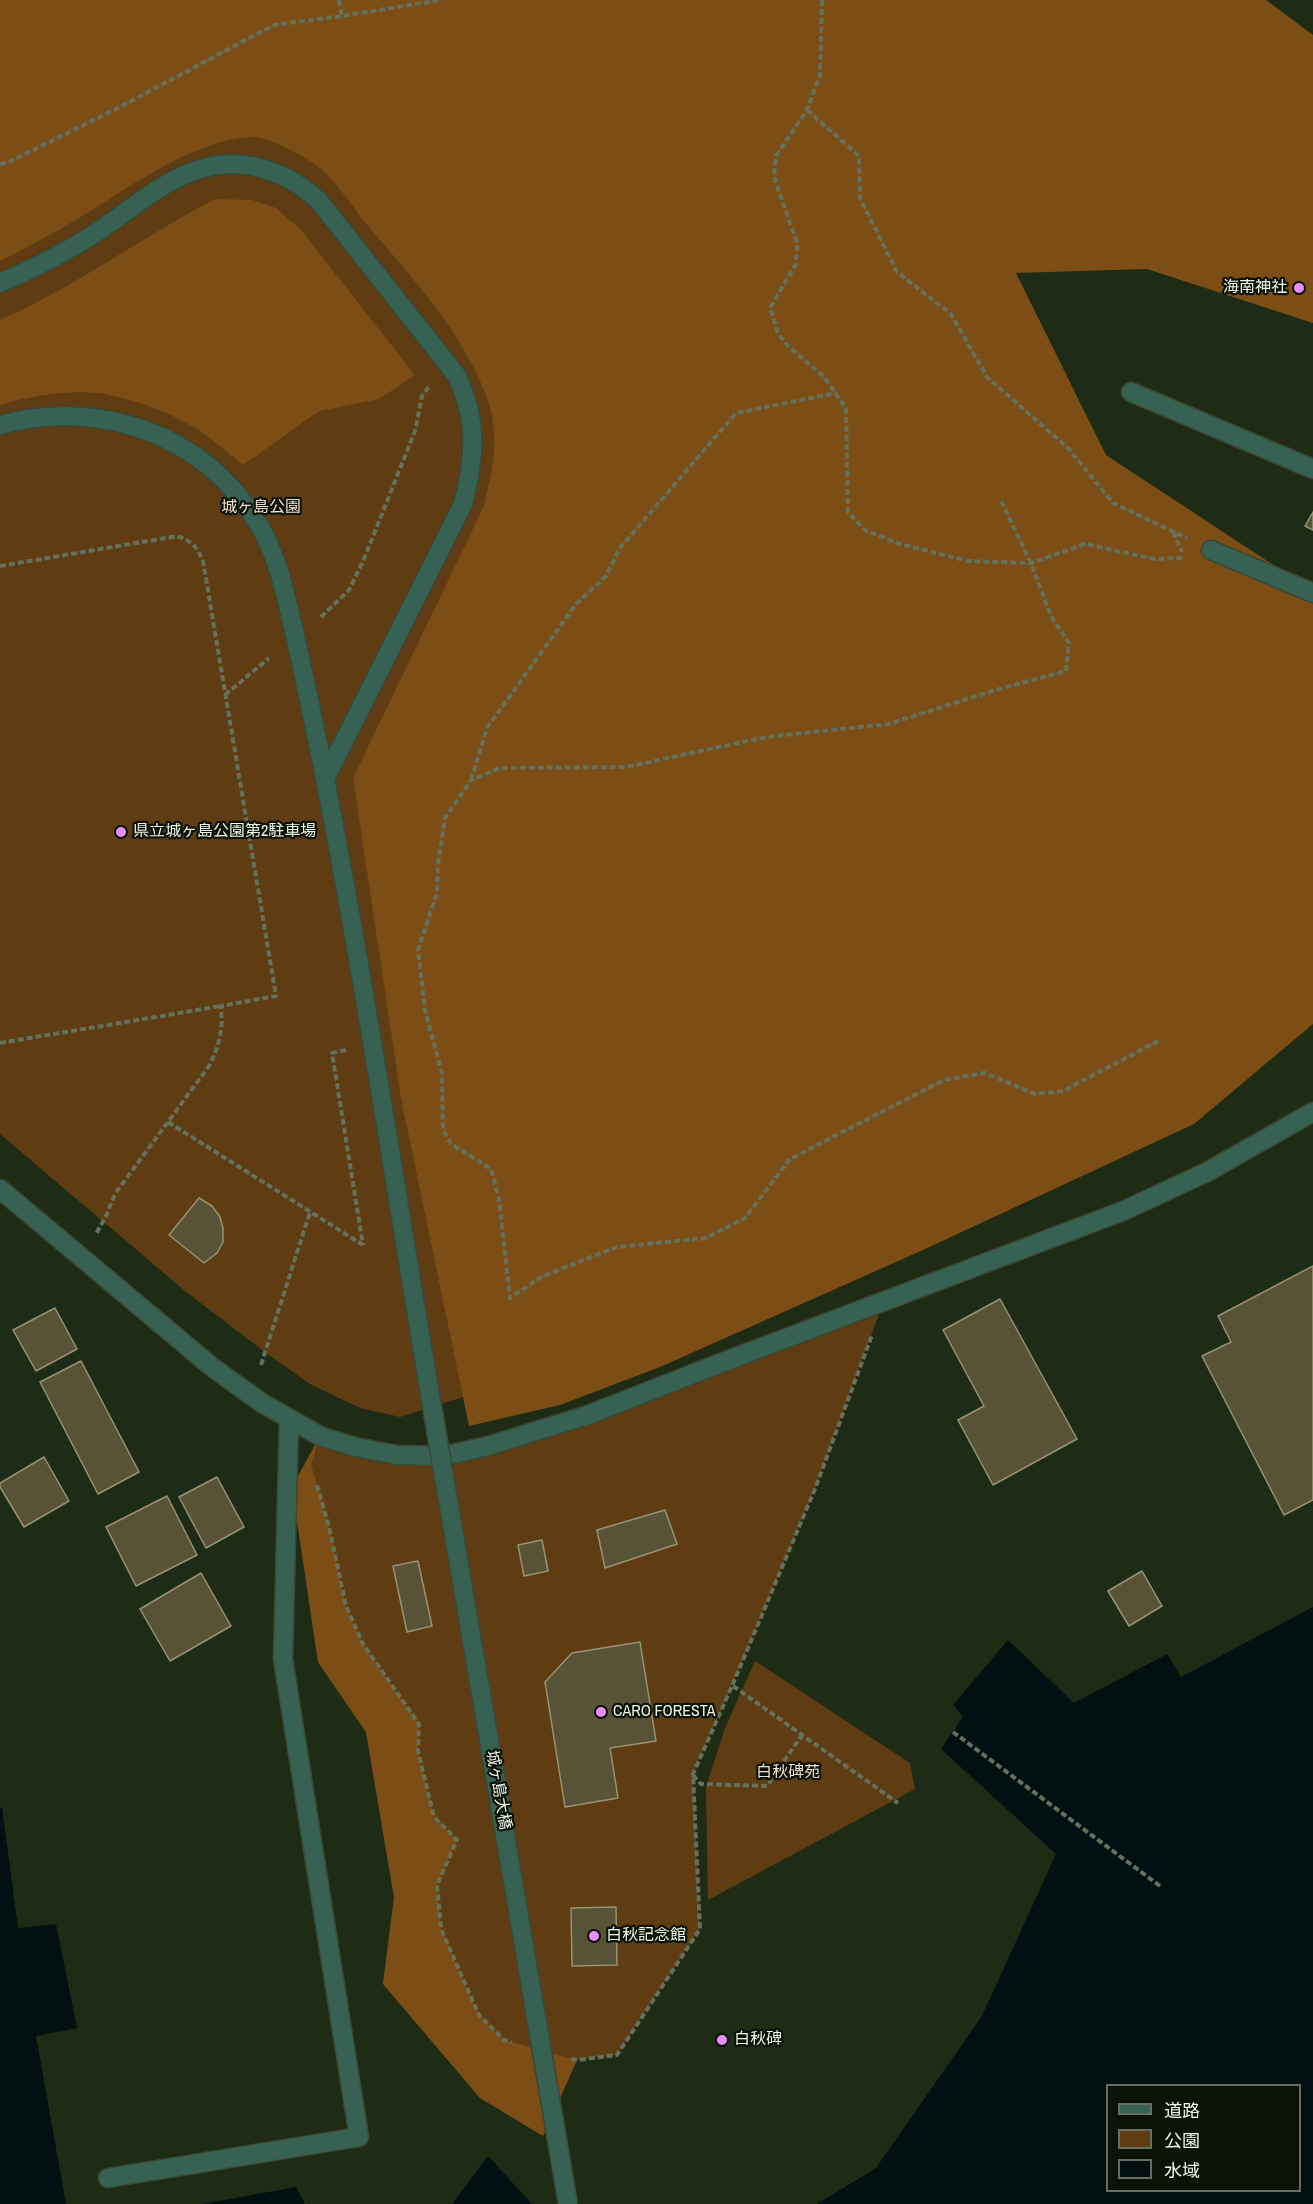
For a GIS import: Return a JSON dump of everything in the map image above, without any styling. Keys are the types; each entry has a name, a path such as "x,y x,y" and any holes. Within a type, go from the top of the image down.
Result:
{"street":[{"path":"0,283 93,235 153,193 178,179 200,169 254,165 297,183 319,201 447,362 464,391 472,424 472,465 463,504 325,779"},
{"path":"1131,392 1313,469"},
{"name":"城ヶ島大橋","path":"0,425 21,419 66,415 95,416 124,422 188,451 230,487 260,526 279,573 308,692 350,918 568,2204"},
{"path":"1210,550 1312,590"},
{"path":"0,1189 212,1367 262,1403 321,1436 355,1447 396,1455 444,1456 488,1446 588,1415 1123,1211 1207,1172 1313,1112"},
{"path":"108,2178 359,2136 283,1659 289,1419"}],"path":[{"path":"339,0 342,16"},
{"path":"0,164 9,162 114,110 274,25 440,0"},
{"path":"822,0 820,75 807,110 776,156 774,177 797,243 796,264 770,308 778,333 783,340 824,377 846,408 848,512 865,530 897,543 968,561 1031,563 1085,544 1154,559 1185,558 1173,532"},
{"path":"807,110 859,156 860,198 897,272 951,314 987,377 1068,448 1113,503 1210,550"},
{"path":"321,617 349,590 391,495 415,431 422,396 447,362"},
{"path":"836,393 736,413 620,548 606,576 576,604 487,728 471,780 445,818 438,864 437,893 418,950 425,1010 442,1074 443,1130 451,1144 491,1169 499,1199 510,1298 543,1276 617,1247 705,1238 745,1218 789,1159 944,1080 985,1073 1035,1094 1063,1091 1160,1040"},
{"path":"471,780 499,768 626,767 766,737 888,724 1066,670 1069,643 1051,616 1031,563 1001,501"},
{"path":"0,566 177,536 190,540 198,549 203,561 276,996 0,1043"},
{"path":"225,695 269,658"},
{"path":"83,1258 115,1194 209,1066 220,1044 221,1006"},
{"path":"168,1122 363,1245 332,1053 351,1049"},
{"path":"261,1365 310,1212"},
{"path":"567,2057 577,2060 617,2055 700,1929 693,1774 815,1489 883,1303"},
{"path":"321,1436 311,1464 329,1527 346,1606 363,1644 419,1724 418,1751 434,1817 457,1840 437,1885 441,1929 479,2014 504,2040 514,2043"},
{"path":"732,1686 898,1803"},
{"path":"953,1732 1160,1886"},
{"path":"693,1774 701,1784 767,1786 802,1735"}],"green space":[{"name":"城ヶ島公園","path":"352,89 563,537 517,1380 400,1417 360,1408 310,1384 266,1353 185,1291 0,1134 0,183"},
{"path":"883,1303 815,1489 693,1774 700,1929 617,2055 577,2060 543,2136 480,2098 383,1984 394,1897 366,1732 318,1662 292,1487 320,1436 444,1456"},
{"name":"白秋碑苑","path":"755,1661 910,1763 915,1789 708,1900 706,1787 725,1728"}],"shaded area":[{"path":"0,0 1266,0 1313,35 1313,323 1147,269 1016,273 1106,455 1313,591 1313,1024 1194,1124 923,1250 660,1367 560,1405 469,1426 401,1098 353,778 484,506 493,464 494,437 491,410 475,371 448,325 416,282 332,180 307,159 262,138 233,139 186,155 162,167 67,226 0,261"},
{"path":"215,199 252,200 276,208 301,230 415,375 379,399 319,411 243,465 186,422 121,398 84,392 39,396 0,405 0,320 55,293"},
{"path":"320,1436 311,1464 329,1527 346,1606 363,1644 419,1724 418,1751 434,1817 457,1840 437,1885 441,1929 479,2015 504,2040 577,2060 543,2136 480,2098 383,1984 394,1897 366,1732 318,1662 292,1487"}],"water":[{"path":"1313,1607 1313,2204 817,2204 876,2168 982,2016 1056,1854 941,1749 963,1717 953,1705 1008,1640 1074,1703 1167,1654 1181,1677"},
{"path":"2,1807 18,1928 56,1924 77,2028 36,2036 66,2204 0,2204 0,1808"},
{"path":"488,2156 532,2204 452,2204"},
{"path":"296,2187 305,2204 202,2204"}],"building":[{"path":"1313,512 1313,530 1305,526"},
{"path":"199,1198 212,1206 220,1217 223,1228 223,1242 217,1253 204,1263 169,1235"},
{"path":"1313,1266 1313,1500 1284,1515 1202,1356 1231,1342 1218,1316"},
{"path":"1000,1299 1077,1439 993,1485 958,1420 984,1406 943,1330"},
{"path":"55,1308 77,1349 36,1371 13,1330"},
{"path":"81,1361 139,1472 98,1494 40,1382"},
{"path":"44,1457 69,1501 24,1527 0,1487 0,1483"},
{"path":"217,1477 244,1527 206,1548 179,1497"},
{"path":"167,1496 197,1555 136,1586 106,1527"},
{"path":"665,1510 677,1544 605,1568 597,1530"},
{"path":"542,1540 548,1571 524,1576 518,1545"},
{"path":"418,1561 432,1626 407,1632 393,1566"},
{"path":"1142,1571 1162,1606 1129,1626 1108,1591"},
{"path":"201,1573 231,1626 170,1661 140,1609"},
{"name":"CARO FORESTA","path":"640,1642 656,1741 610,1748 618,1798 565,1807 545,1682 572,1653"},
{"name":"白秋記念館","path":"616,1907 617,1965 572,1966 571,1908"}],"place":[{"name":"海南神社","path":"1299,288"},
{"name":"県立城ヶ島公園第2駐車場","path":"121,832"},
{"name":"CARO FORESTA","path":"601,1712"},
{"name":"白秋記念館","path":"594,1936"},
{"name":"白秋碑","path":"722,2040"}]}
